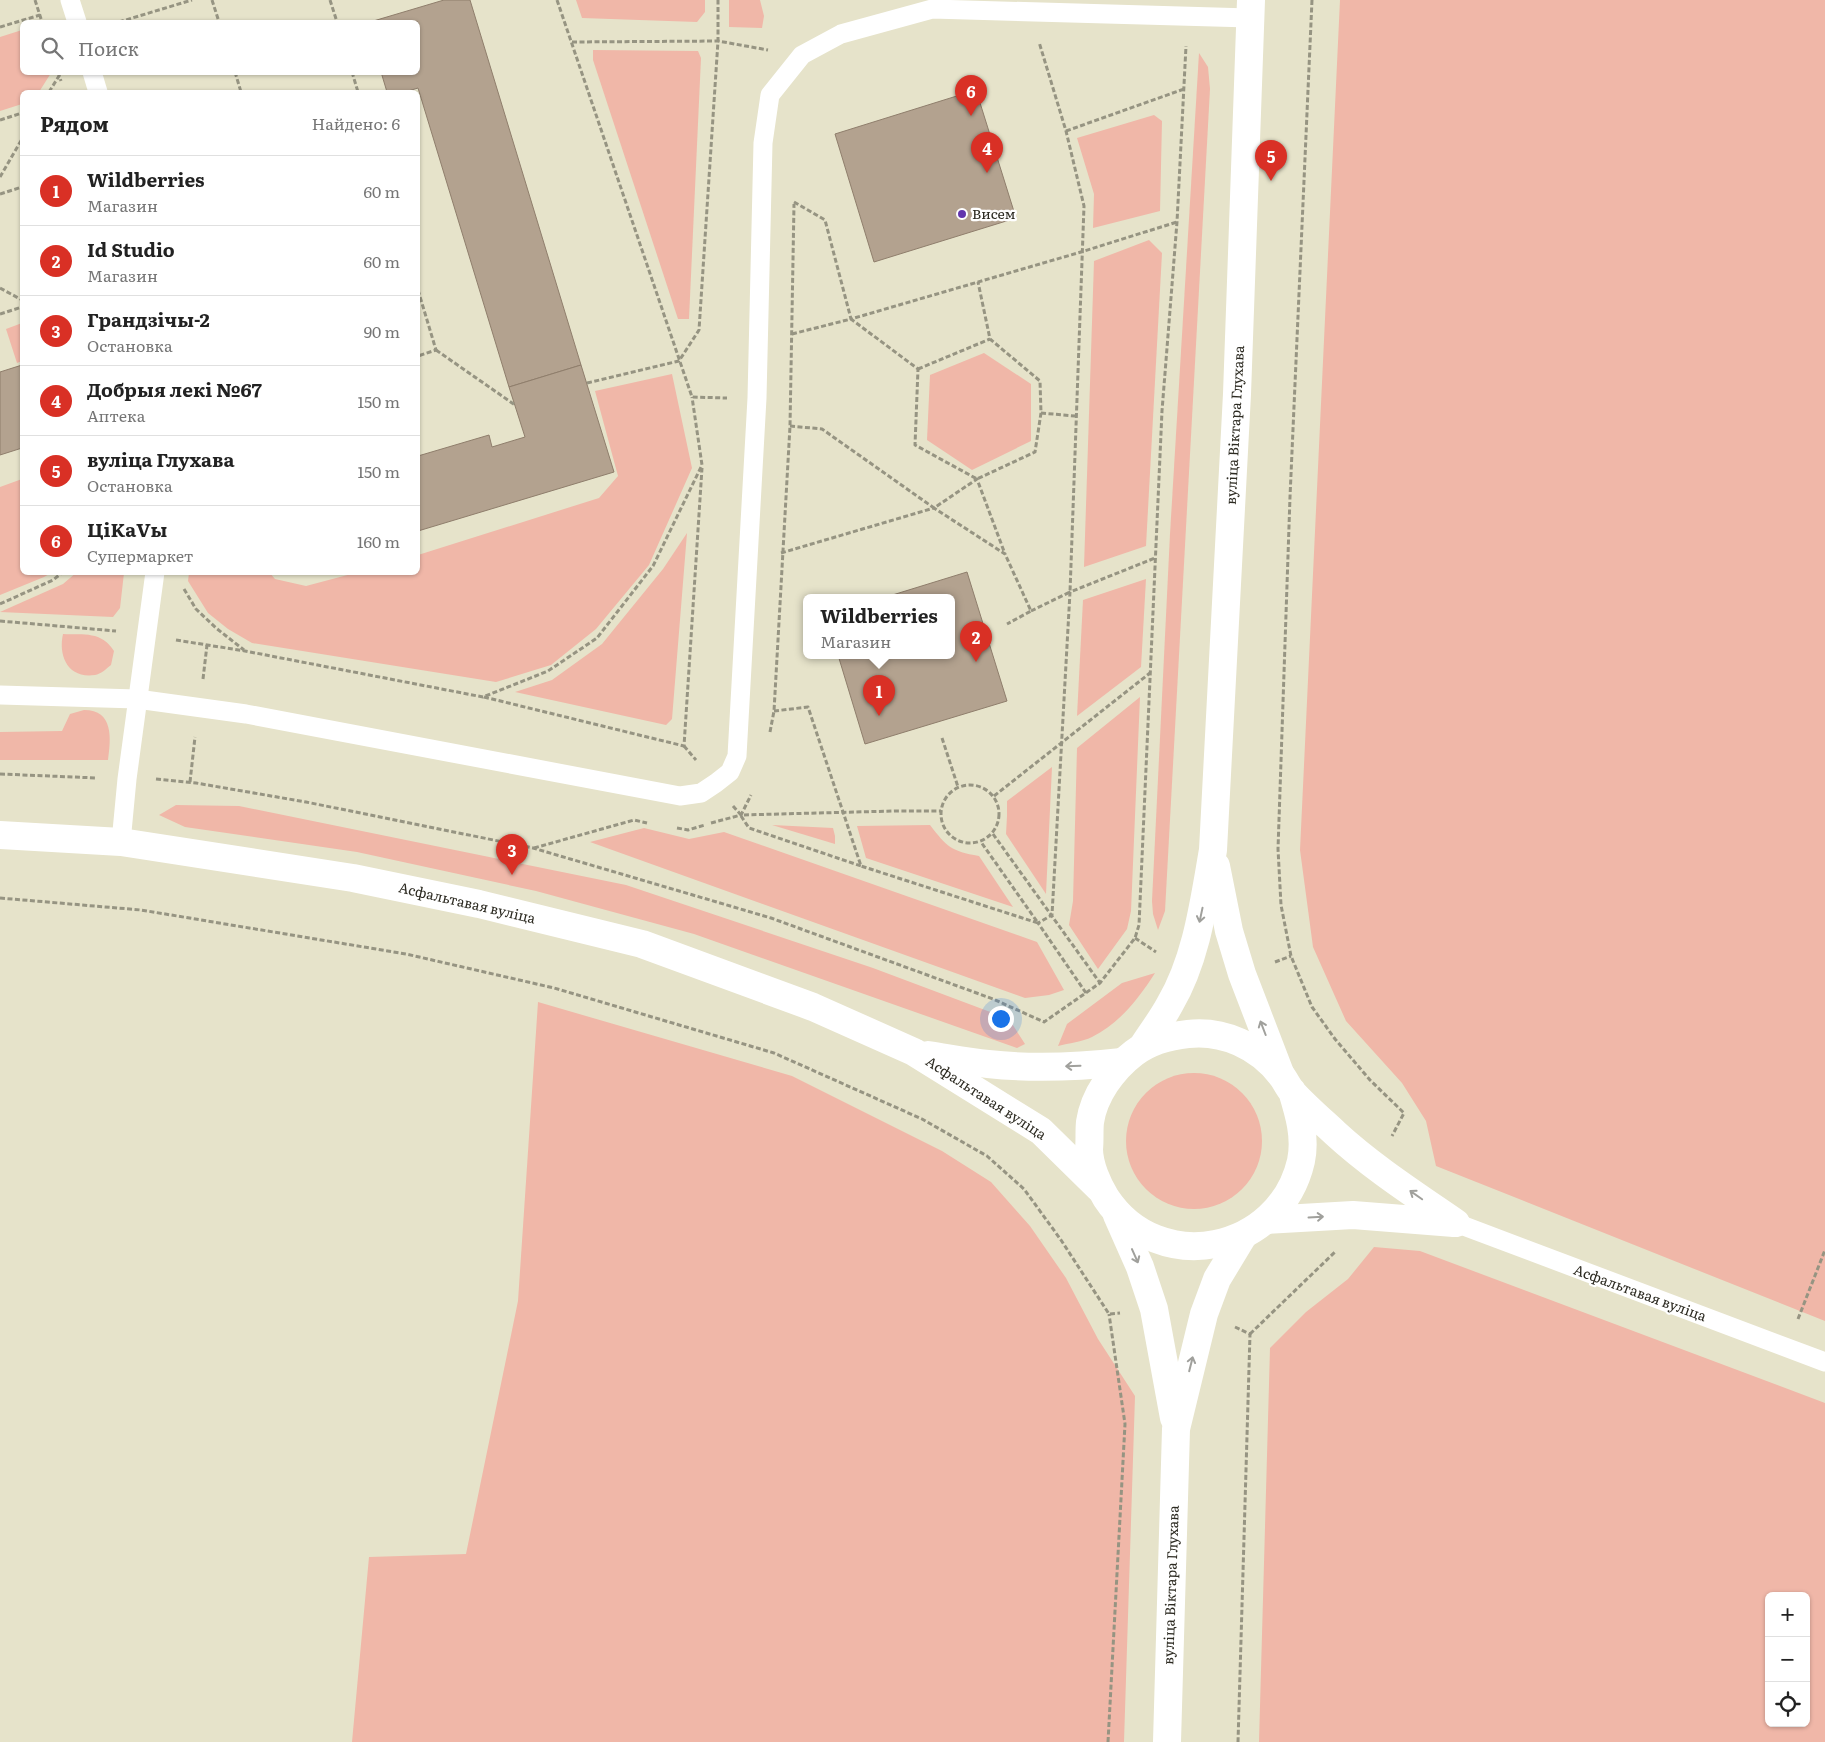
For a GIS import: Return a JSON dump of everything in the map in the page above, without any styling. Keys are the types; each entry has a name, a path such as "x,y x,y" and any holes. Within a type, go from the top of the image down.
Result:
{"street":[{"name":"вуліца Віктара Глухава","path":"1100,1188 1089,1155 1090,1122 1101,1089 1132,1054 1171,1004 1185,972 1201,917 1213,850 1237,394 1250,9"},
{"name":"Асфальтавая вуліца","path":"0,835 122,842 353,878 479,904 642,944 813,1007 914,1052 1041,1130 1100,1188"},
{"name":"вуліца Віктара Глухава","path":"1213,850 1229,931 1242,974 1302,1124 1301,1160 1289,1193 1267,1220"},
{"name":"Асфальтавая вуліца","path":"914,1052 989,1064 1044,1067 1088,1066 1132,1054 1171,1036 1201,1032 1231,1038 1258,1052 1334,1133 1369,1163 1456,1223"},
{"path":"1100,1188 1115,1211 1142,1233 1175,1245 1210,1246 1243,1236 1267,1220 1353,1215 1456,1223"},
{"name":"вуліца Віктара Глухава","path":"1115,1211 1140,1267 1154,1309 1176,1429 1167,1742"},
{"name":"вуліца Віктара Глухава","path":"1176,1429 1204,1314 1217,1279 1243,1236"}],"lane":[{"path":"70,0 76,20"},
{"path":"0,695 137,699 246,714 680,796 701,793 730,772 737,756 757,398 763,143 770,95 802,56 841,34 932,9 1188,15 1250,9"},
{"path":"93,75 97,90"},
{"path":"122,842 127,779 155,575"},
{"name":"Асфальтавая вуліца","path":"1456,1223 1825,1362"}],"path":[{"path":"35,0 41,20"},
{"path":"126,20 192,0"},
{"path":"212,0 218,20"},
{"path":"330,0 336,20"},
{"path":"176,631 175,640 246,651 484,697 684,746 702,465 692,397 558,0"},
{"path":"587,383 680,361 699,330 718,41 718,0"},
{"path":"1312,0 1290,487 1278,849 1281,905 1291,956 1312,1007 1335,1039 1370,1080 1404,1113"},
{"path":"23,20 40,15"},
{"path":"0,774 190,782 306,802 533,848 771,918 994,999 1044,1022 1100,983 1135,938 1139,925 1162,411 1177,222 1188,15"},
{"path":"0,27 20,21"},
{"path":"1037,35 1066,131 1084,206 1070,592 1052,915"},
{"path":"572,42 718,41"},
{"path":"50,90 59,75"},
{"path":"236,75 240,90"},
{"path":"353,75 357,90"},
{"path":"1066,131 1184,89"},
{"path":"0,120 20,114"},
{"path":"0,177 20,142"},
{"path":"0,194 20,188"},
{"path":"794,202 825,220 851,318 918,368"},
{"path":"792,334 978,282 1177,222"},
{"path":"747,559 782,553 934,508 977,479 1035,452 1041,413 1040,381 990,339 978,282"},
{"path":"0,288 20,299"},
{"path":"420,297 436,350 515,404"},
{"path":"0,314 20,308"},
{"path":"918,368 990,339"},
{"path":"420,355 436,350"},
{"path":"918,368 916,445 977,479 1005,554 1032,611"},
{"path":"692,397 757,398"},
{"path":"1041,413 1075,416"},
{"path":"790,426 822,429 934,508 1005,554"},
{"path":"484,697 548,671 597,638 653,566 702,465"},
{"path":"1008,624 1070,592 1155,558"},
{"path":"0,604 53,580 59,575"},
{"path":"180,594 181,584 196,609 216,628 246,651"},
{"path":"0,621 147,634"},
{"path":"203,680 207,645"},
{"path":"994,796 1150,674"},
{"path":"774,711 808,707 861,866"},
{"path":"190,782 195,736"},
{"path":"942,738 958,787"},
{"path":"716,783 749,828 1038,923 1052,915"},
{"path":"977,785 986,789 994,796 999,805 1000,815 998,825 993,834 981,842 972,844 953,838 944,826 941,811 949,793 958,787 977,785"},
{"path":"670,826 688,830 741,815 941,811"},
{"path":"533,848 634,820 652,824"},
{"path":"993,834 1100,983"},
{"path":"981,842 1086,993"},
{"path":"0,898 141,910 406,954 554,988 774,1053 922,1119 987,1156"},
{"path":"1250,1334 1338,1250"},
{"path":"1787,1348 1825,1250"},
{"path":"1108,1742 1125,1424 1110,1314"}],"shaded area":[{"path":"576,0 705,0 705,12 697,22 582,18"},
{"path":"729,0 760,0 764,16 762,28 729,27"},
{"path":"1340,0 1825,0 1825,1321 1436,1166 1426,1121 1402,1083 1346,1021 1313,947 1300,850"},
{"path":"20,31 20,75 50,75 40,90 20,90 20,105 0,111 0,37"},
{"path":"593,50 698,51 701,58 689,319 678,319 593,60"},
{"path":"1199,53 1208,67 1210,89 1165,911 1158,930 1153,914 1152,901 1170,534"},
{"path":"1154,115 1162,121 1160,211 1093,228 1094,194 1077,138"},
{"path":"1149,240 1162,253 1146,546 1084,567 1094,261"},
{"path":"20,324 20,362 17,363 6,329"},
{"path":"984,353 1031,384 1031,441 972,470 927,440 930,375"},
{"path":"672,374 692,468 649,565 596,629 551,665 496,682 252,643 228,629 208,613 188,581 189,575 272,575 275,579 306,586 347,575 420,575 420,554 599,498 618,476 595,391"},
{"path":"20,480 20,575 48,575 0,595 0,487"},
{"path":"687,533 672,719 666,725 515,692 552,680 602,644 663,569"},
{"path":"74,575 124,575 120,608 113,617 0,612 63,584"},
{"path":"1146,579 1141,667 1077,716 1083,600"},
{"path":"63,634 92,635 104,640 114,651 111,665 95,675 86,675 72,670 64,658 62,650"},
{"path":"1140,697 1131,911 1127,929 1098,969 1069,925 1073,901 1077,748"},
{"path":"84,710 94,711 106,720 110,735 108,760 0,760 0,732 62,731 70,714"},
{"path":"1052,767 1046,894 1006,834 1007,801"},
{"path":"176,805 239,806 626,885 873,968 1009,1019 1025,1044 1017,1048 694,934 536,891 357,852 185,827 159,815"},
{"path":"772,825 833,828 835,844"},
{"path":"930,825 950,847 979,856 1013,907 866,858 857,826"},
{"path":"644,828 689,839 724,832 1037,942 1064,990 1049,995 1025,998 590,842"},
{"path":"1155,973 1135,1001 1111,1025 1088,1039 1058,1046 1067,1024 1122,983"},
{"path":"538,1002 792,1076 942,1151 991,1182 1030,1226 1066,1278 1098,1339 1135,1396 1124,1742 352,1742 369,1557 466,1554 518,1301"},
{"path":"1194,1073 1220,1078 1242,1093 1257,1115 1262,1141 1257,1167 1242,1189 1220,1204 1194,1209 1168,1204 1146,1189 1131,1167 1126,1141 1131,1115 1146,1093 1168,1078"},
{"path":"1374,1247 1420,1251 1825,1403 1825,1742 1259,1742 1270,1348 1306,1312 1348,1279"}],"building":[{"path":"444,0 470,0 581,365 509,387 420,90 418,88 412,90 386,90 382,75 420,75 420,20 377,20"},
{"path":"976,90 1016,218 874,262 835,134"},
{"path":"581,365 614,472 420,530 420,455 489,435 492,447 525,437 509,387"},
{"path":"20,366 20,449 0,455 0,372"},
{"path":"967,572 1007,701 865,744 839,659 955,659 955,594 896,594"}],"place":[{"name":"ЦiKaVы","path":"971,116"},
{"name":"Добрыя лекі №67","path":"987,173"},
{"name":"вуліца Глухава","path":"1271,181"},
{"name":"Висем","path":"962,214"},
{"name":"Id Studio","path":"976,662"},
{"name":"Wildberries","path":"879,716"},
{"name":"Грандзічы-2","path":"512,875"}]}
